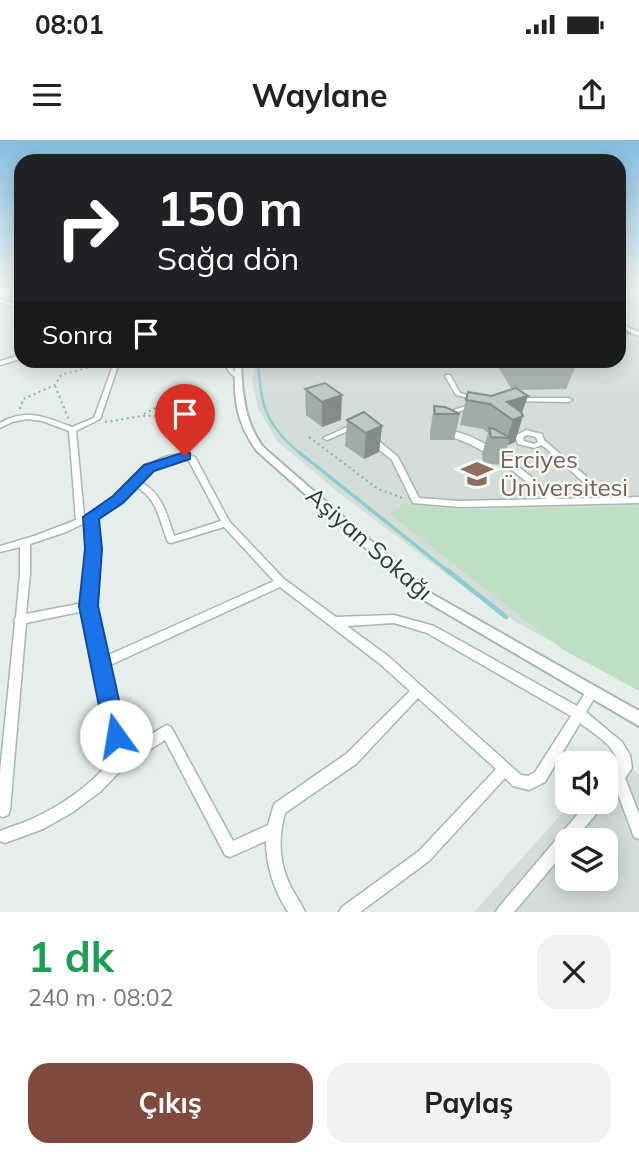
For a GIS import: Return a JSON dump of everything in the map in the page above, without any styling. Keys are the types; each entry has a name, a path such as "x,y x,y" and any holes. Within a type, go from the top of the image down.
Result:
{"street":[{"path":"0,426 20,416 35,415 72,430 93,422 98,418 116,368"},
{"path":"230,368 233,374 238,376"},
{"name":"Aşiyan Sokağı","path":"238,368 239,411 249,435 260,449 428,597 639,719"},
{"path":"448,376 458,394 486,401 445,414 439,425 448,432 466,436 506,459 555,502"},
{"path":"509,400 569,400"},
{"path":"327,438 350,429 373,439 395,459 416,501 460,505 639,500"},
{"path":"72,430 93,558 89,606 121,760"},
{"path":"543,442 609,501"},
{"path":"0,549 85,519 118,500 154,465 174,458 190,458 226,523 281,582 384,660 504,770 523,783 538,780 592,692"},
{"path":"134,483 146,487 157,497 171,540 226,523"},
{"path":"3,810 25,574 25,541"},
{"path":"100,664 281,582"},
{"path":"19,620 89,606"},
{"path":"333,622 394,619 421,625 579,714 621,751 626,764 618,777 639,832"},
{"path":"293,911 275,868 273,830 278,809 351,759 417,691"},
{"path":"5,835 46,821 65,811 97,786 121,760 167,731 230,850 273,830"},
{"path":"347,912 424,856 504,770"},
{"path":"505,912 587,814"}],"path":[{"path":"72,430 55,385 57,378 63,374 84,368"},
{"path":"20,416 23,399 55,385"},
{"path":"143,415 164,401 185,392"},
{"path":"93,422 143,415 166,416 179,423"},
{"path":"309,437 378,489 392,496 416,501"}],"shaded area":[{"name":"Erciyes Üniversitesi","path":"626,326 639,326 639,691 490,607 338,492 277,441 258,408 252,380 254,368 626,368"},
{"path":"618,757 639,775 639,912 474,912 561,814 618,814"}],"green space":[{"path":"404,503 462,510 639,506 639,691 562,649 390,514"}],"building":[{"path":"325,383 342,395 322,402 305,389"},
{"path":"516,388 528,396 507,402 523,416 513,420 490,404 466,400 468,392 491,396"},
{"path":"434,406 445,407 460,414 435,414"},
{"path":"364,412 382,426 366,433 347,420"},
{"path":"489,428 494,429 510,438 491,437"}],"waterway":[{"path":"259,368 267,414 280,434 302,455"},
{"path":"300,453 449,572"},
{"path":"447,570 506,617"}],"place":[{"name":"Erciyes Üniversitesi","path":"477,474"}],"route":[{"path":"116,736 89,606 93,549 91,517 118,500 149,468 160,462 185,456"}]}
